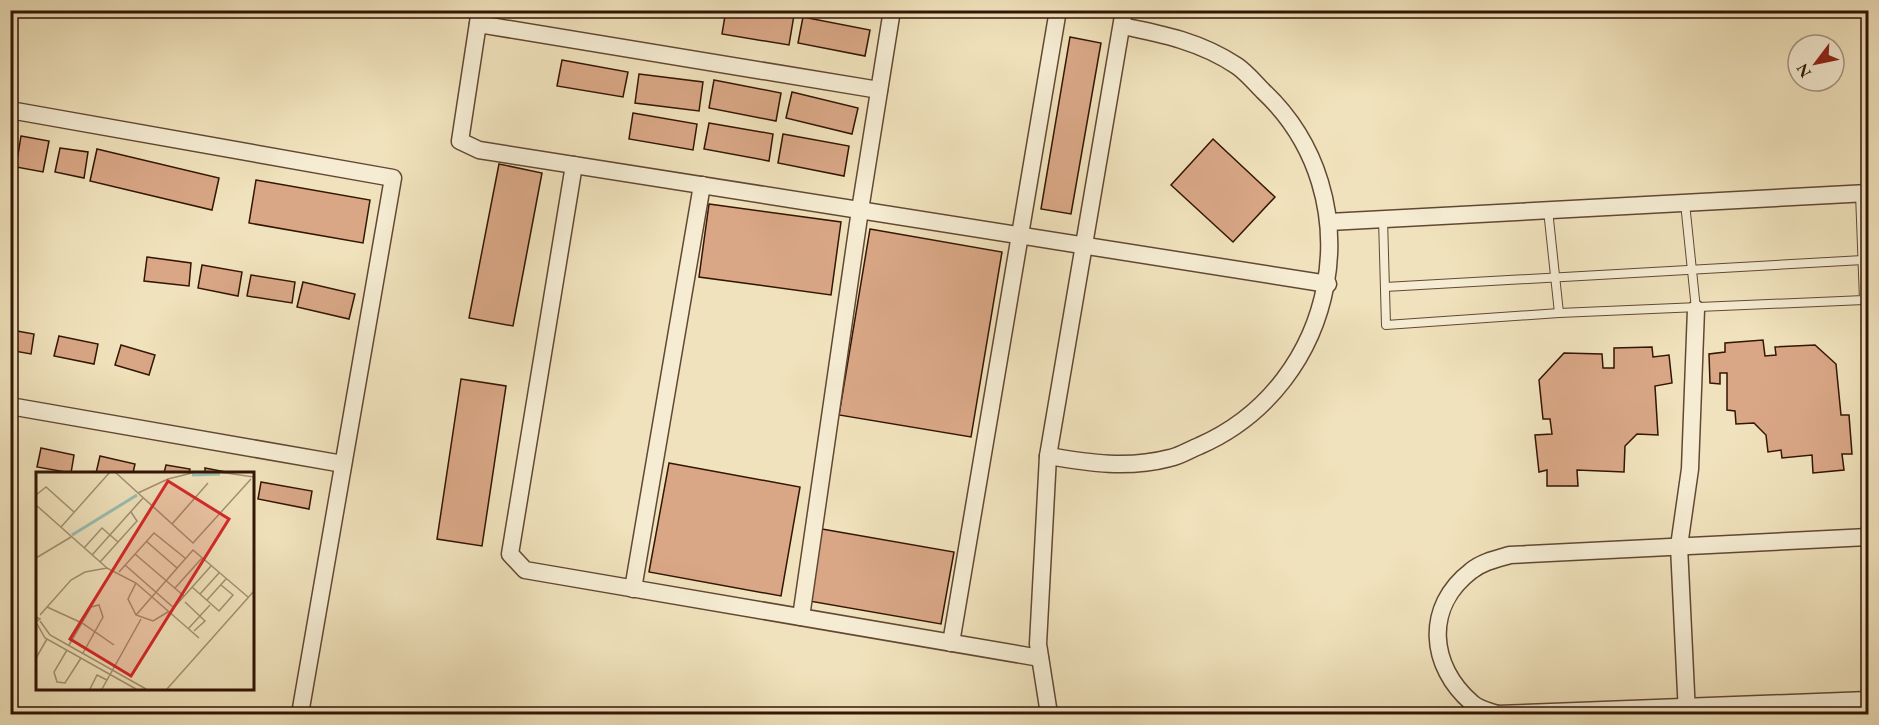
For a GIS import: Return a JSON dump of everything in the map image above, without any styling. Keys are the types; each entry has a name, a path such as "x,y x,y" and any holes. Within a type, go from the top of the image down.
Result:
{"street":[{"path":"801,617 860,210 892,10"},
{"path":"951,643 1058,10"},
{"path":"879,90 479,17 460,141 479,150 1328,284"},
{"path":"1048,456 1109,466 1119,465 1170,458 1227,434 1274,394 1303,352 1309,343 1328,284 1329,222 1314,162 1283,109 1238,66 1182,38 1123,18 1048,456 1038,645 1049,714"},
{"path":"10,110 393,178 300,714"},
{"path":"574,165 510,554 525,570 1040,658"},
{"path":"633,589 702,185"},
{"path":"1329,222 1864,193"},
{"path":"1686,711 1679,546 1690,469 1696,309"},
{"path":"10,406 343,464"},
{"path":"1869,537 1510,555 1483,563 1470,571 1450,592 1438,623 1438,655 1452,680 1473,704 1497,714 1686,711 1869,700"}],"lane":[{"path":"1383,219 1386,325 1559,313 1696,309 1864,300 1864,193"},
{"path":"1685,203 1696,309"},
{"path":"1548,210 1559,313"},
{"path":"1385,287 1863,260"}],"building":[{"path":"726,10 762,10 794,15 789,45 722,34"},
{"path":"803,17 870,30 865,56 798,43"},
{"path":"1070,37 1101,43 1071,214 1041,209"},
{"path":"562,60 628,72 623,97 557,86"},
{"path":"639,74 703,82 699,111 635,103"},
{"path":"714,80 781,93 776,121 709,108"},
{"path":"792,92 858,108 852,134 786,118"},
{"path":"633,113 697,124 693,150 629,139"},
{"path":"709,123 773,134 769,161 704,149"},
{"path":"783,134 849,146 844,176 778,163"},
{"path":"21,136 49,141 43,172 16,167"},
{"path":"1213,139 1275,197 1233,242 1171,185"},
{"path":"60,148 88,152 84,178 55,172"},
{"path":"97,149 219,178 212,210 90,181"},
{"path":"499,164 542,173 513,326 469,318"},
{"path":"256,180 370,200 363,243 249,223"},
{"path":"709,204 841,222 831,295 699,277"},
{"path":"870,229 1002,252 971,437 839,415"},
{"path":"147,257 191,263 189,286 144,281"},
{"path":"202,265 242,272 238,296 198,288"},
{"path":"251,275 295,282 292,303 247,296"},
{"path":"303,282 355,294 349,319 297,307"},
{"path":"17,331 34,334 31,354 14,351"},
{"path":"59,336 98,344 94,364 54,356"},
{"path":"1763,340 1765,356 1776,355 1775,347 1815,345 1836,364 1841,415 1849,415 1852,454 1842,454 1844,470 1813,473 1812,455 1782,458 1781,450 1768,452 1766,435 1754,423 1736,424 1735,411 1727,410 1727,373 1720,373 1720,384 1710,383 1709,354 1725,352 1725,343"},
{"path":"121,345 155,355 149,375 115,365"},
{"path":"1652,347 1653,357 1669,355 1672,383 1655,386 1658,435 1637,434 1625,446 1624,472 1577,470 1578,486 1547,486 1547,470 1539,472 1535,435 1552,434 1550,419 1543,419 1539,380 1564,353 1602,354 1603,368 1614,368 1614,348"},
{"path":"461,379 506,386 482,546 437,539"},
{"path":"10,440 16,441 12,463 10,463"},
{"path":"41,448 74,455 71,472 37,467"},
{"path":"100,456 135,464 133,472 96,472"},
{"path":"669,463 800,487 781,596 649,572"},
{"path":"166,465 190,469 189,472 164,472"},
{"path":"205,468 226,472 205,472"},
{"path":"261,482 312,491 309,509 258,499"},
{"path":"822,529 954,552 941,624 809,601"}]}
